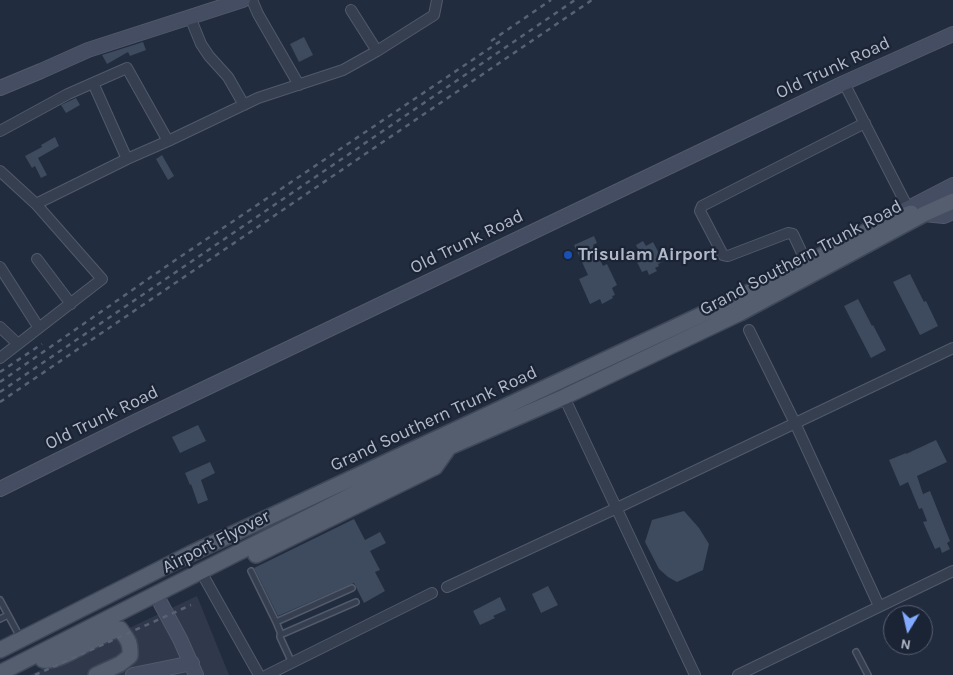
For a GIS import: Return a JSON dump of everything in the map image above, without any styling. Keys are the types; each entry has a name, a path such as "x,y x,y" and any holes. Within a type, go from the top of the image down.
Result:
{"main road":[{"path":"947,205 953,192"},
{"name":"Grand Southern Trunk Road","path":"450,446 564,397 740,313 924,214 947,205"},
{"name":"Grand Southern Trunk Road","path":"0,650 190,554 780,278 884,222 947,205"},
{"path":"14,675 435,467 450,446"},
{"name":"Airport Flyover","path":"0,673 450,446"},
{"path":"43,660 49,661 104,634 120,630 131,646 130,656 120,664 96,675"}],"street":[{"path":"0,88 41,72 88,50 243,0"},
{"path":"252,0 258,14 299,85"},
{"path":"36,204 258,98 344,70 434,15 437,0"},
{"path":"351,10 377,51"},
{"path":"190,17 201,44 228,77 244,105"},
{"name":"Old Trunk Road","path":"0,490 135,422 844,83 953,34"},
{"path":"0,131 68,94 127,68 168,141"},
{"path":"93,83 127,159"},
{"path":"844,83 908,208"},
{"path":"807,264 791,233 728,256 723,255 700,208 865,123"},
{"path":"0,172 36,204 102,279 0,358"},
{"path":"884,222 953,185"},
{"path":"36,259 71,304"},
{"path":"0,267 39,328"},
{"path":"0,327 18,344"},
{"path":"749,330 796,424 879,606"},
{"path":"447,587 796,424 953,348"},
{"path":"564,397 695,675"},
{"path":"738,675 953,571"},
{"path":"205,579 259,675"},
{"path":"267,675 432,593"},
{"path":"132,675 187,670 160,602"}],"lane":[{"path":"251,571 276,622 281,634 280,637 292,663"},
{"path":"276,622 352,588"},
{"path":"0,600 21,639"},
{"path":"281,634 356,602"},
{"path":"0,619 8,615"},
{"path":"856,652 868,675"}],"shaded area":[{"path":"197,596 229,675 30,675"}],"building":[{"path":"304,37 313,55 299,62 290,44"},
{"path":"143,42 146,50 130,56 128,52 107,64 102,55"},
{"path":"76,98 80,105 66,113 61,105"},
{"path":"55,137 59,146 38,158 47,175 41,178 35,166 32,168 25,156"},
{"path":"162,155 174,176 168,180 156,159"},
{"path":"594,236 597,243 593,245 603,266 607,264 617,285 612,288 615,295 612,296 613,298 602,304 600,299 590,304 579,279 588,275 574,245"},
{"path":"643,241 646,246 653,242 662,262 655,268 657,271 649,275 647,270 642,272 633,254 639,251 636,245"},
{"path":"910,274 938,326 920,335 893,282"},
{"path":"858,299 886,350 871,358 844,306"},
{"path":"198,425 206,441 180,453 172,437"},
{"path":"936,440 947,462 917,476 923,494 930,491 950,541 947,543 950,549 942,553 940,547 935,549 923,522 927,521 922,508 919,509 908,482 900,486 889,460"},
{"path":"210,462 215,473 201,480 208,500 198,504 185,473"},
{"path":"684,511 699,528 709,544 703,570 677,582 659,569 645,542 652,520"},
{"path":"354,519 365,540 380,532 386,543 370,551 380,570 375,572 385,591 364,603 354,583 278,616 254,568"},
{"path":"548,586 558,605 541,613 532,594"},
{"path":"500,597 506,610 480,625 473,611"}],"railway":[{"path":"491,41 551,0"},
{"path":"0,392 575,0"},
{"path":"0,402 592,0"},
{"path":"0,382 174,261 502,40"},
{"path":"0,372 42,344"},
{"path":"35,675 191,605"}],"place":[{"name":"Trisulam Airport","path":"568,255"}]}
